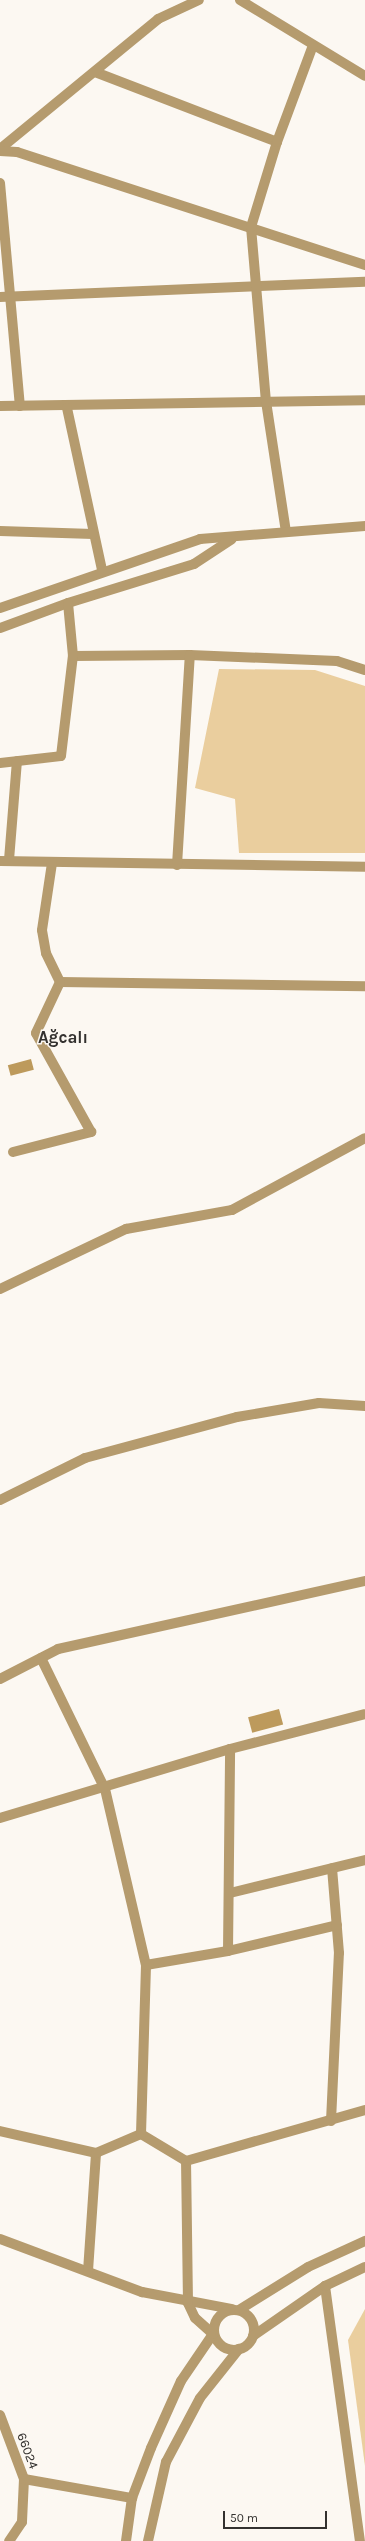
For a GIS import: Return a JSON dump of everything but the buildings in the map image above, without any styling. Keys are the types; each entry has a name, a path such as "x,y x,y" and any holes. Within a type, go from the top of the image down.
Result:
{"street":[{"path":"0,150 158,19 199,0"},
{"path":"240,0 365,76"},
{"path":"286,532 266,402 251,226 277,142 313,45"},
{"path":"95,72 277,142"},
{"path":"0,150 16,152 251,226 365,265"},
{"path":"0,183 4,297 20,406"},
{"path":"4,297 257,289 365,282"},
{"path":"0,406 67,408 365,400"},
{"path":"67,408 102,570"},
{"path":"0,608 102,570 200,539 232,539 286,532 365,526"},
{"path":"0,531 93,534"},
{"path":"0,628 68,603 194,564 232,539"},
{"path":"0,763 61,756 73,656 68,603"},
{"path":"73,656 190,655 337,661 365,670"},
{"path":"177,865 190,655"},
{"path":"17,761 5,861 365,867"},
{"path":"52,862 42,930 46,953 60,982"},
{"path":"60,982 365,986"},
{"path":"13,1152 91,1132 36,1033 60,982"},
{"path":"0,1289 126,1229 232,1210 365,1138"},
{"path":"0,1500 85,1458 237,1417 319,1403 365,1406"},
{"path":"0,1679 58,1649 365,1581"},
{"path":"41,1658 105,1789 146,1965 141,2134"},
{"path":"0,1818 105,1789 230,1749 365,1714"},
{"path":"228,1951 230,1893 230,1749"},
{"path":"230,1893 365,1860"},
{"path":"331,2121 338,2026 337,1925 332,1868"},
{"path":"146,1965 228,1951 337,1925"},
{"path":"141,2134 186,2161 331,2121 365,2110"},
{"path":"0,2131 96,2152 141,2134"},
{"path":"88,2271 96,2152"},
{"path":"186,2161 188,2303 195,2318 213,2334 226,2349 239,2350"},
{"path":"0,2239 142,2292 188,2303 235,2310 250,2317 253,2336"},
{"path":"126,2541 132,2498 181,2380 213,2334 219,2315 235,2310 308,2267 365,2241"},
{"path":"148,2541 166,2462 200,2398 239,2350 253,2336 325,2286 365,2267"},
{"path":"325,2286 362,2528 360,2541"},
{"name":"66024","path":"0,2415 24,2480 22,2522 9,2541"},
{"path":"24,2480 132,2498"}],"shaded area":[{"path":"219,669 315,670 365,686 365,853 239,853 235,799 195,788"},
{"path":"31,1059 34,1070 11,1076 8,1065"},
{"path":"279,1709 283,1724 252,1733 248,1717"},
{"path":"365,2309 365,2466 348,2340"}],"district":[{"name":"Ağcalı","path":"63,1038"}]}
